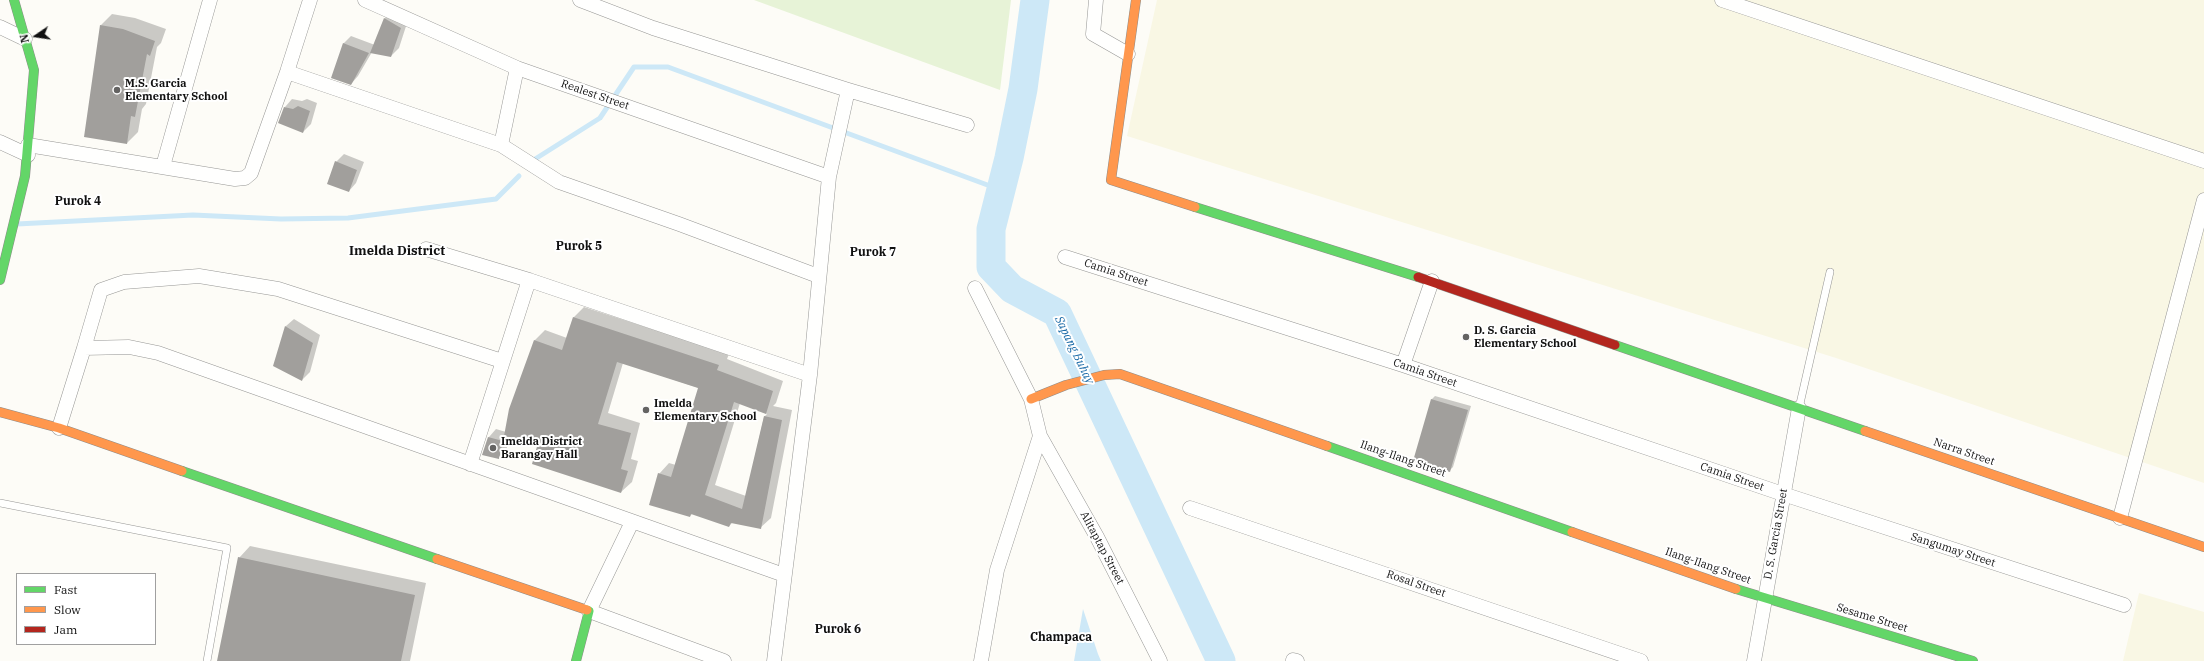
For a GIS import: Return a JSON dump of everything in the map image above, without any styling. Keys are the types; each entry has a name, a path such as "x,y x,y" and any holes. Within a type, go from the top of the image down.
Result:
{"street":[{"path":"0,280 25,176 34,70 14,0"},
{"path":"163,166 210,0"},
{"path":"0,142 28,150 163,166 235,179 248,175 251,173 287,72 310,0"},
{"name":"Realest Street","path":"365,0 516,68 829,177"},
{"path":"580,0 653,28 848,90 967,125"},
{"path":"1096,0 1093,34 1128,54 1136,0"},
{"path":"1722,0 2204,161"},
{"path":"0,27 25,38"},
{"name":"Narra Street","path":"1128,54 1111,180 1432,281 2204,546"},
{"path":"501,145 516,68"},
{"path":"287,72 501,145 559,182 679,224 818,276"},
{"path":"774,661 810,375 818,276 829,177 848,90"},
{"path":"2120,518 2204,200"},
{"path":"426,249 529,280 810,375"},
{"name":"Camia Street","path":"1065,257 1402,365 1783,494"},
{"path":"59,428 101,290 124,282 199,276 278,288 502,361"},
{"path":"470,464 529,280"},
{"path":"1402,365 1432,281"},
{"name":"Alitaptap Street","path":"975,288 1031,399 1040,436 1097,537 1160,661"},
{"path":"84,348 129,347 158,353 784,575"},
{"name":"Ilang-Ilang Street","path":"1031,399 1066,385 1104,375 1120,374 1765,599"},
{"name":"D. S. Garcia Street","path":"1754,661 1799,408"},
{"path":"0,412 59,428 589,611 724,661"},
{"path":"982,661 997,570 1040,436"},
{"name":"Sangumay Street","path":"1783,494 2124,605"},
{"name":"Rosal Street","path":"1190,508 1641,661"},
{"path":"576,661 589,611 632,522"},
{"name":"Sesame Street","path":"1765,599 1973,661"}],"lane":[{"path":"1799,408 1830,272"},
{"path":"0,503 227,548 207,661"}],"shaded area":[{"path":"1157,0 2204,0 2204,483 1836,358 1127,136"},
{"path":"2139,593 2204,612 2204,661 2123,661"}],"green space":[{"path":"754,0 1011,0 1000,90"}],"water":[{"path":"1083,609 1098,654 1101,661 1074,661"}],"building":[{"path":"384,18 401,28 391,57 370,53"},
{"name":"M.S. Garcia Elementary School","path":"100,25 123,29 155,41 150,56 147,54 135,117 131,116 127,144 84,137"},
{"path":"343,43 369,53 351,85 331,78"},
{"path":"298,106 310,111 303,133 278,123 284,107 293,109"},
{"path":"335,161 357,170 349,192 327,184"},
{"path":"573,317 719,365 717,370 773,391 766,414 734,402 705,495 742,509 764,416 782,420 761,529 731,523 729,527 691,514 690,517 649,505 658,473 671,477 698,388 617,362 598,424 631,433 621,469 628,471 621,493 532,464 538,443 504,436 509,409 534,340 562,350"},
{"path":"285,326 313,343 302,381 273,366"},
{"path":"1431,399 1468,410 1450,472 1413,461"},
{"name":"Imelda District Barangay Hall","path":"488,437 503,441 499,459 482,455"},
{"path":"238,557 415,595 401,661 217,661"}],"waterway":[{"name":"Sapang Buhay","path":"1035,0 1023,89 1009,158 991,229 991,267 1012,289 1057,313 1221,661"},
{"path":"532,161 600,118 634,67 668,67 1001,190"},
{"path":"17,224 193,215 281,219 348,218 496,199 519,176"}],"traffic: fast":[{"path":"0,280 25,176 34,70 14,0"},
{"path":"1195,207 1418,277"},
{"path":"1615,345 1865,431"},
{"path":"1327,446 1572,532"},
{"path":"182,471 437,559"},
{"path":"1736,589 1973,661"},
{"path":"576,661 589,611 587,610"}],"traffic: slow":[{"path":"1136,0 1111,180 1195,207"},
{"path":"1031,399 1066,385 1104,375 1120,374 1327,446"},
{"path":"0,412 59,428 182,471"},
{"path":"1865,431 2204,547"},
{"path":"1572,532 1736,589"},
{"path":"437,559 587,610"}],"traffic: jam":[{"path":"1418,277 1615,345"}],"place":[{"name":"M.S. Garcia Elementary School","path":"117,90"},
{"name":"D. S. Garcia Elementary School","path":"1466,337"},
{"name":"Imelda Elementary School","path":"646,410"},
{"name":"Imelda District Barangay Hall","path":"493,448"}],"district":[{"name":"Purok 4","path":"78,202"},
{"name":"Purok 5","path":"579,247"},
{"name":"Imelda District","path":"397,251"},
{"name":"Purok 7","path":"873,253"},
{"name":"Purok 6","path":"838,630"},
{"name":"Champaca","path":"1061,638"}]}
